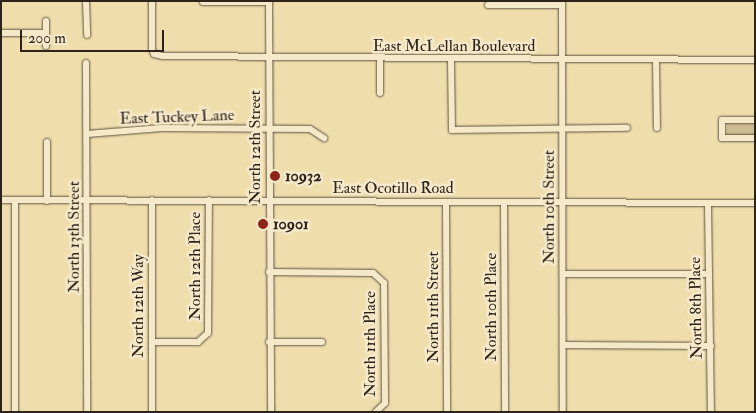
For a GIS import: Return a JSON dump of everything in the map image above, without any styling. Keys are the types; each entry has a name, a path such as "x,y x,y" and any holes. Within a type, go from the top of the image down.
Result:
{"street":[{"path":"86,1 87,35"},
{"name":"East McLellan Boulevard","path":"152,1 154,54 269,58 451,60 755,60"},
{"path":"204,2 269,2"},
{"name":"North 12th Street","path":"269,2 269,342 271,412"},
{"path":"488,4 562,3"},
{"name":"North 10th Street","path":"562,3 563,412"},
{"path":"46,20 46,46"},
{"path":"1,33 46,33"},
{"path":"380,59 380,93"},
{"path":"451,60 452,130 627,128"},
{"path":"656,60 657,128"},
{"name":"North 13th Street","path":"86,63 88,200 87,412"},
{"path":"755,120 722,120 722,138 755,138"},
{"name":"East Tuckey Lane","path":"87,134 162,128 269,128 310,129 324,138"},
{"path":"47,142 47,201"},
{"name":"East Ocotillo Road","path":"1,200 755,204"},
{"path":"15,200 15,412"},
{"name":"North 12th Way","path":"152,200 152,412"},
{"name":"North 12th Place","path":"152,342 198,342 208,333 209,200"},
{"name":"North 11th Street","path":"446,202 447,412"},
{"name":"North 10th Place","path":"504,202 505,412"},
{"name":"North 8th Place","path":"708,203 711,412"},
{"name":"North 11th Place","path":"269,272 377,275 385,288 385,403 376,412"},
{"path":"563,274 709,274"},
{"path":"269,342 322,342"},
{"path":"563,345 711,346"}],"shaded area":[{"path":"755,121 755,136 727,136 727,122"}],"place":[{"name":"10932","path":"275,176"},
{"name":"10901","path":"263,224"}]}
